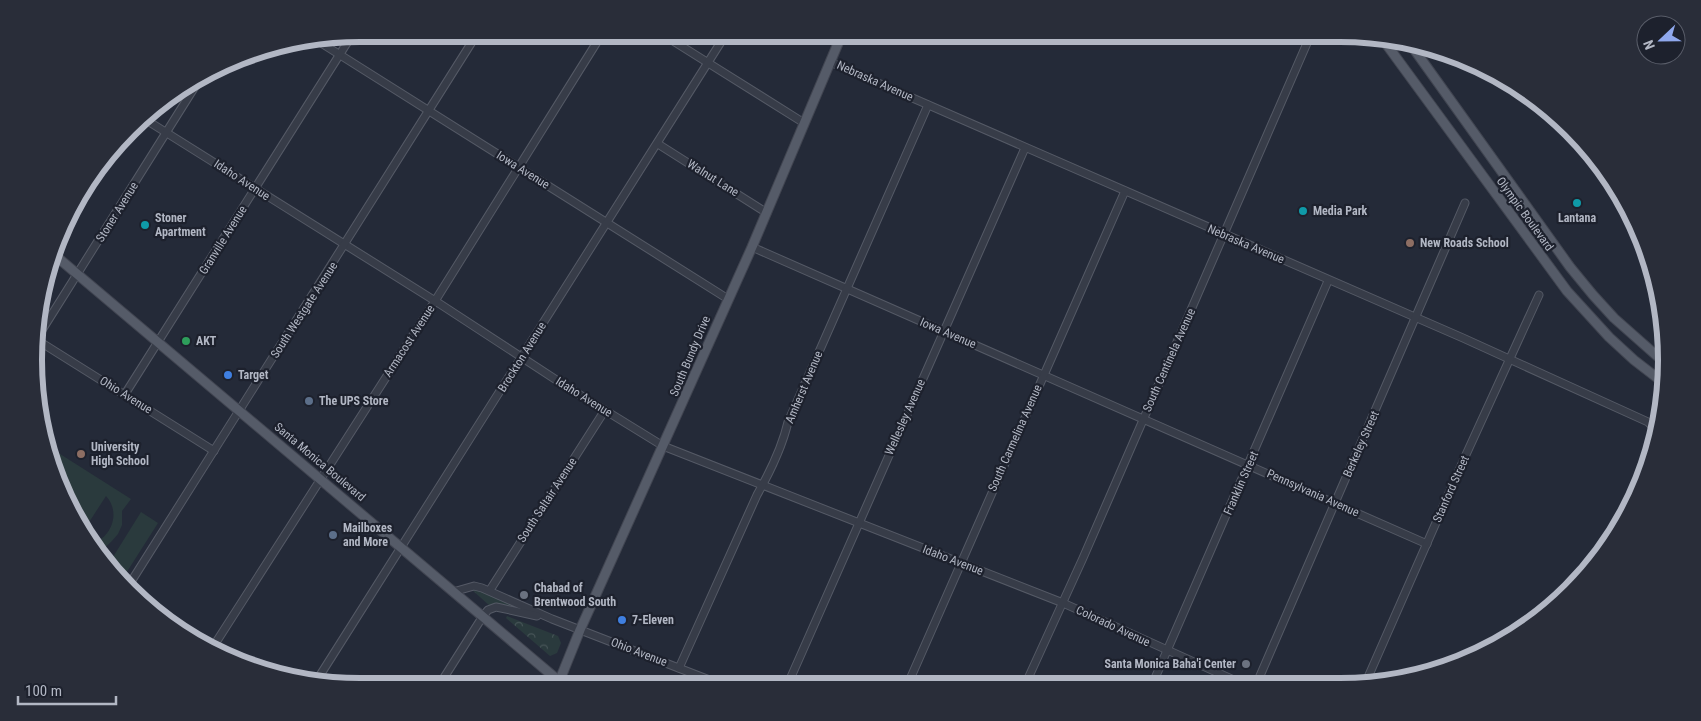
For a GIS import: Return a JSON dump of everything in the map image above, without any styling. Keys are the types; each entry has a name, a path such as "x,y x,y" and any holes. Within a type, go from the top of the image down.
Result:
{"main road":[{"name":"South Bundy Drive","path":"563,678 580,630 767,213 839,42"},
{"name":"Olympic Boulevard","path":"1388,46 1567,292 1609,337 1658,379"},
{"name":"Olympic Boulevard","path":"1416,52 1570,267 1614,318 1659,358"},
{"name":"Santa Monica Boulevard","path":"59,259 553,678"}],"street":[{"name":"South Westgate Avenue","path":"132,581 472,42"},
{"name":"Armacost Avenue","path":"215,643 597,42"},
{"path":"675,42 804,123"},
{"name":"Brockton Avenue","path":"320,676 721,42"},
{"name":"South Centinela Avenue","path":"1028,678 1144,419 1308,42"},
{"name":"Granville Avenue","path":"125,394 347,43"},
{"name":"Iowa Avenue","path":"324,45 728,299"},
{"name":"Nebraska Avenue","path":"830,62 1416,318 1648,422 1652,426"},
{"name":"Stoner Avenue","path":"44,327 193,90"},
{"name":"Amherst Avenue","path":"679,668 762,485 768,476 786,435 788,422 928,105"},
{"name":"Idaho Avenue","path":"150,122 663,446 1063,603"},
{"name":"Walnut Lane","path":"658,144 767,213"},
{"name":"Wellesley Avenue","path":"790,678 1025,148"},
{"name":"South Carmelina Avenue","path":"910,678 1124,191"},
{"name":"Berkeley Street","path":"1259,678 1465,203"},
{"name":"Iowa Avenue","path":"752,247 1144,419"},
{"name":"Franklin Street","path":"1155,678 1328,281"},
{"name":"Stanford Street","path":"1368,677 1509,360 1540,295"},
{"name":"Ohio Avenue","path":"43,343 214,451"},
{"name":"South Saltair Avenue","path":"490,590 604,410"},
{"name":"Pennsylvania Avenue","path":"1144,419 1427,544"},
{"name":"Ohio Avenue","path":"453,592 474,586 490,590 552,619 705,678"},
{"name":"Colorado Avenue","path":"1063,603 1229,678"},
{"name":"Ohio Avenue","path":"482,616 488,610 496,607 552,619"},
{"path":"444,678 482,616"}],"green space":[{"path":"55,451 131,499 122,511 122,525 118,534 104,548 99,541 109,530 113,517 111,502 106,496 88,524 75,501"},
{"path":"141,512 158,523 125,574 113,560"},
{"path":"471,589 478,589 522,610 490,606"},
{"path":"507,616 558,636 561,643 557,653 550,656 506,618"}],"place":[{"name":"Lantana","path":"1577,203"},
{"name":"Media Park","path":"1303,211"},
{"name":"Stoner Apartment","path":"145,225"},
{"name":"New Roads School","path":"1410,243"},
{"name":"AKT","path":"186,341"},
{"name":"Target","path":"228,375"},
{"name":"The UPS Store","path":"309,401"},
{"name":"University High School","path":"81,454"},
{"name":"Mailboxes and More","path":"333,535"},
{"name":"Chabad of Brentwood South","path":"524,595"},
{"name":"7-Eleven","path":"622,620"},
{"name":"Santa Monica Baha'i Center","path":"1246,664"}]}
